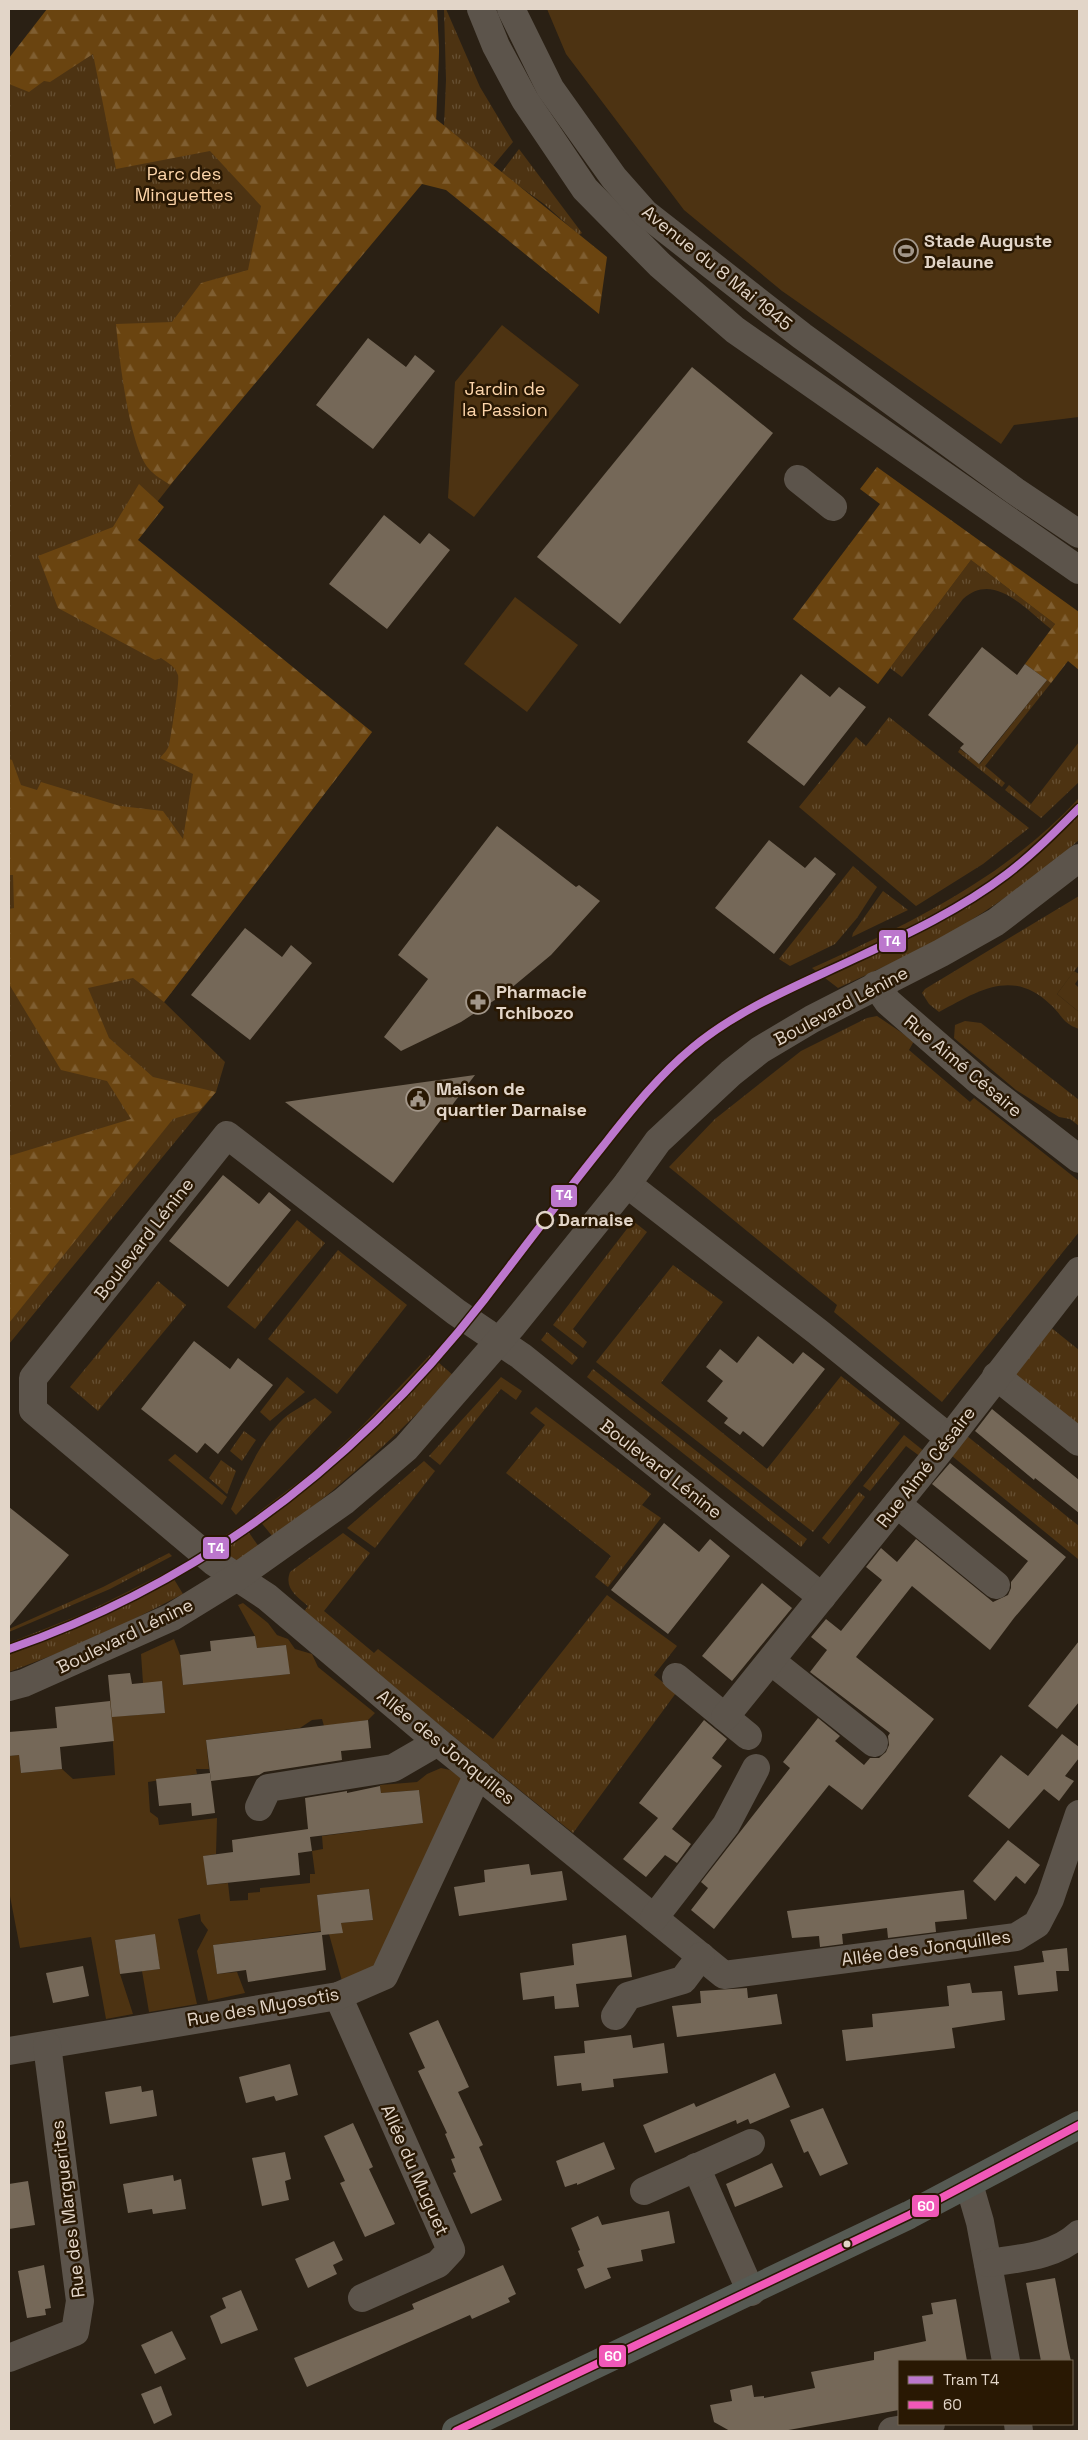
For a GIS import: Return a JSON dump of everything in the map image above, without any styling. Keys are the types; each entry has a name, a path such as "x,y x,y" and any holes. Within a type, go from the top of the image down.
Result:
{"main road":[{"path":"456,2431 751,2292 969,2184 1079,2125"}],"street":[{"name":"Avenue du 8 Mai 1945","path":"481,9 496,46 525,100 586,189 660,265 735,330 873,420 1079,570"},
{"name":"Avenue du 8 Mai 1945","path":"511,9 550,88 614,178 645,213 817,346 1079,534"},
{"name":"Avenue du 8 Mai 1945","path":"817,346 830,374 873,420 957,464 982,466"},
{"path":"798,480 833,507"},
{"name":"Boulevard Lénine","path":"9,1688 172,1617 237,1577 344,1501 406,1448 499,1342 627,1184 658,1141 731,1072 774,1041 996,922 1079,858"},
{"name":"Rue Aimé Césaire","path":"876,985 888,1002 980,1082 1079,1159"},
{"name":"Boulevard Lénine","path":"237,1577 214,1562 32,1410 33,1378 227,1135 456,1312 521,1356 822,1597"},
{"path":"627,1184 818,1332 949,1438"},
{"name":"Rue Aimé Césaire","path":"725,1717 897,1504 1079,1271"},
{"path":"996,1376 1079,1442"},
{"path":"897,1504 996,1586"},
{"name":"Allée des Jonquilles","path":"237,1577 267,1597 438,1742 724,1975 1016,1937 1037,1924 1050,1900 1079,1814"},
{"path":"771,1661 874,1743"},
{"path":"676,1677 748,1736"},
{"path":"259,1806 268,1788 393,1768 438,1742"},
{"path":"654,1918 726,1825 756,1768"},
{"name":"Rue des Myosotis","path":"9,2051 338,1996 384,1976 478,1774"},
{"path":"615,2016 628,1996 683,1980 701,1956"},
{"name":"Allée du Muguet","path":"338,1996 451,2250 438,2264 362,2298"},
{"name":"Rue des Marguerites","path":"9,2358 75,2332 80,2300 47,2045"},
{"path":"644,2191 751,2143"},
{"path":"696,2167 751,2292"},
{"path":"969,2184 988,2263 1006,2360"},
{"path":"988,2263 1042,2254 1063,2246 1079,2234"},
{"path":"892,2431 925,2425"}],"green space":[{"path":"47,9 437,9 439,51 436,119 607,257 599,314 446,190 422,184 170,485 149,469 136,441 126,400 116,324 172,322 201,283 248,270 261,206 210,151 116,169 93,54 50,82 44,81 29,92 9,84 9,58"},
{"name":"Parc des Minguettes","path":"437,9 439,51 435,149 128,539 372,732 164,1002 225,1062 216,1092 9,1344 9,59"},
{"path":"444,9 446,9 480,87 513,142 493,166 444,126 446,80"},
{"name":"Stade Auguste Delaune","path":"547,9 1079,9 1079,417 1014,425 1001,444 782,291 684,210 566,54"},
{"path":"519,149 582,233 579,235 544,204 501,173"},
{"name":"Jardin de la Passion","path":"502,325 579,385 474,517 448,498 455,382"},
{"path":"877,467 1079,612 1079,670 1068,661 1051,683 1025,664 1055,624 971,560 878,684 793,619 880,504 860,489"},
{"path":"139,484 164,507 138,540 372,732 164,1002 133,978 88,988 109,1038 153,1077 216,1092 199,1111 173,1119 9,1323 9,1156 131,1119 107,1081 61,1070 9,984 9,909 14,908 13,875 9,875 9,759 12,760 21,785 37,790 41,782 120,806 163,811 183,839 193,774 160,758 169,745 178,687 177,672 161,658 155,660 58,608 38,556 113,527"},
{"path":"971,560 1055,624 1051,629 1020,603 998,591 986,589 975,591 963,599 902,677 890,668"},
{"path":"515,597 578,645 527,712 464,664"},
{"path":"1047,680 1051,683 985,766 1005,783 1002,787 958,752 960,749 980,764"},
{"path":"889,717 1029,828 983,864 916,906 799,807 856,737 866,746"},
{"path":"1079,742 1079,782 1041,818 1005,790 1009,785 1031,804"},
{"path":"1079,798 1079,840 1015,891 980,914 932,943 838,988 812,968 920,916 988,875 1020,852"},
{"path":"853,866 877,887 857,918 835,944 790,966 779,959"},
{"path":"883,891 908,910 852,937 853,933"},
{"path":"1079,896 1079,965 1057,994 1079,1012 1079,1029 1066,1022 1051,1005 1037,994 1023,987 1009,985 982,990 939,1012 929,1004 922,993 925,989"},
{"path":"1074,971 1079,974 1075,984 1079,988 1079,1012 1057,994"},
{"path":"877,1016 914,1041 909,1050 970,1102 974,1098 1079,1181 1079,1232 942,1402 834,1312 837,1305 669,1167 715,1119 801,1051 867,1018"},
{"path":"965,1021 981,1023 1079,1100 1079,1126 1070,1119 1059,1117 1016,1090 954,1038 955,1025"},
{"path":"297,1220 325,1243 255,1329 227,1307"},
{"path":"633,1221 647,1232 573,1329 587,1342 583,1348 553,1325"},
{"path":"338,1250 407,1305 337,1394 268,1339"},
{"path":"673,1265 723,1302 661,1383 767,1469 841,1376 900,1423 813,1532 596,1362"},
{"path":"158,1281 186,1305 98,1411 70,1387"},
{"path":"1049,1326 1079,1350 1079,1429 1008,1373"},
{"path":"547,1332 578,1358 572,1365 541,1340"},
{"path":"430,1355 454,1376 367,1461 273,1537 255,1515 317,1468 360,1428"},
{"path":"593,1369 807,1539 801,1547 587,1377"},
{"path":"287,1377 305,1392 270,1421 260,1412"},
{"path":"501,1377 522,1391 516,1400 501,1389 440,1465 429,1456"},
{"path":"315,1398 332,1412 236,1515 231,1509 253,1461 266,1439 290,1413"},
{"path":"536,1407 651,1494 642,1505 661,1518 608,1587 595,1577 611,1556 506,1473 545,1425 530,1413"},
{"path":"244,1431 256,1440 242,1461 230,1451"},
{"path":"904,1435 925,1452 921,1457 906,1446 870,1491 863,1486"},
{"path":"967,1436 1079,1526 1078,1559 952,1456"},
{"path":"175,1454 227,1497 222,1505 168,1460"},
{"path":"221,1460 236,1471 227,1494 209,1478"},
{"path":"424,1461 435,1471 375,1548 347,1528"},
{"path":"859,1492 865,1497 829,1544 822,1538"},
{"path":"243,1524 259,1547 236,1561 212,1544"},
{"path":"343,1533 370,1553 324,1611 374,1653 378,1649 493,1739 607,1595 677,1646 654,1675 676,1693 573,1833 302,1614 308,1606 292,1591 289,1583 290,1572"},
{"path":"169,1553 172,1556 110,1589 9,1632 9,1629 103,1587"},
{"path":"169,1571 183,1594 97,1638 9,1672 9,1643 85,1613"},
{"path":"243,1603 268,1623 277,1635 288,1639 295,1649 312,1654 318,1667 375,1713 368,1720 324,1726 322,1719 312,1720 300,1728 206,1740 209,1769 196,1769 197,1774 148,1782 150,1812 158,1818 159,1825 217,1818 216,1854 204,1856 207,1885 228,1883 230,1901 248,1900 248,1893 260,1892 260,1888 310,1883 310,1874 315,1874 312,1851 323,1849 322,1836 423,1823 419,1790 381,1793 380,1785 417,1782 427,1774 441,1768 450,1770 464,1780 373,1971 342,1981 329,1934 342,1933 341,1923 373,1920 369,1889 317,1895 321,1931 213,1945 217,1974 237,1972 245,1993 208,2001 197,1951 208,1930 201,1921 200,1914 178,1919 197,2004 149,2012 142,1971 160,1969 154,1935 115,1940 120,1974 133,2014 106,2019 91,1937 20,1948 9,1891 9,1756 19,1755 21,1773 62,1769 73,1779 115,1775 110,1699 124,1716 165,1713 162,1682 143,1683 141,1654 174,1639 180,1655 183,1685 289,1674 286,1645 257,1648 255,1636 238,1605"}],"building":[{"path":"368,338 406,367 415,355 435,371 373,449 316,405"},
{"path":"692,367 773,433 620,624 537,557"},
{"path":"384,515 420,544 429,533 450,550 387,629 329,584"},
{"path":"982,647 1017,675 1025,664 1047,680 979,764 960,748 964,744 928,715"},
{"path":"801,674 830,697 839,687 866,707 804,786 747,742"},
{"path":"497,826 576,887 579,885 600,901 551,955 504,994 461,1022 401,1051 384,1037 428,979 398,955"},
{"path":"769,840 805,868 815,857 836,874 774,954 715,908"},
{"path":"245,928 282,957 291,945 312,963 250,1040 191,995"},
{"path":"475,1075 393,1183 285,1102 367,1090"},
{"path":"223,1175 259,1204 269,1192 291,1210 228,1287 169,1241"},
{"path":"758,1336 793,1364 803,1352 825,1369 763,1447 743,1431 740,1435 724,1423 728,1418 707,1401 723,1381 706,1367 720,1349 737,1363"},
{"path":"194,1341 230,1369 238,1358 273,1385 218,1454 205,1443 197,1453 141,1409"},
{"path":"992,1409 1079,1480 1079,1513 1035,1478 1034,1480 975,1431"},
{"path":"950,1463 1066,1557 1014,1618 990,1650 912,1586 856,1657 934,1719 862,1810 829,1785 714,1929 691,1910 708,1888 701,1882 790,1768 783,1762 818,1718 840,1736 835,1741 864,1765 870,1758 879,1758 886,1752 890,1733 810,1672 827,1650 811,1637 826,1619 841,1631 882,1580 866,1567 881,1548 897,1562 916,1539 993,1602 1008,1595 1011,1582 1028,1561 932,1484"},
{"path":"9,1507 69,1555 9,1627"},
{"path":"664,1523 699,1552 710,1539 730,1556 668,1634 611,1590"},
{"path":"762,1583 792,1608 732,1681 702,1656"},
{"path":"255,1636 257,1648 286,1645 290,1674 183,1685 180,1655 211,1651 210,1641"},
{"path":"1079,1641 1079,1702 1057,1729 1028,1706"},
{"path":"130,1673 132,1684 162,1681 165,1713 112,1717 108,1675"},
{"path":"110,1701 114,1741 60,1747 62,1769 21,1773 19,1755 9,1756 9,1732 57,1728 55,1707"},
{"path":"368,1720 371,1748 341,1751 342,1760 264,1772 259,1775 211,1781 206,1740"},
{"path":"704,1720 727,1739 712,1758 722,1766 672,1829 691,1844 677,1863 665,1855 646,1877 623,1859 658,1818 639,1803"},
{"path":"1062,1734 1079,1747 1079,1758 1065,1776 1074,1781 1059,1801 1044,1789 1009,1829 968,1796 1001,1755 1028,1776"},
{"path":"210,1773 215,1813 192,1816 191,1803 159,1806 156,1779"},
{"path":"380,1786 381,1793 419,1790 423,1823 310,1837 312,1851 298,1853 300,1875 207,1885 203,1856 233,1852 232,1840 308,1829 305,1798 347,1791 347,1793"},
{"path":"1008,1840 1040,1865 1025,1884 1016,1876 995,1901 973,1881"},
{"path":"529,1864 531,1875 562,1871 567,1900 459,1916 454,1887 485,1882 484,1870"},
{"path":"369,1889 373,1920 341,1923 343,1933 322,1935 326,1970 248,1982 246,1970 217,1974 213,1945 321,1932 317,1895"},
{"path":"964,1890 967,1919 935,1922 936,1932 888,1938 887,1928 842,1934 843,1944 820,1947 819,1936 792,1938 787,1911"},
{"path":"155,1934 160,1969 120,1974 115,1940"},
{"path":"626,1935 632,1977 576,1984 579,2007 555,2009 554,1996 523,2000 520,1973 574,1965 572,1944"},
{"path":"1067,1948 1069,1971 1056,1971 1058,1991 1018,1995 1014,1966 1044,1962 1042,1951"},
{"path":"83,1966 89,1996 53,2003 46,1973"},
{"path":"970,1983 972,1993 1002,1991 1005,2020 952,2028 955,2048 846,2061 842,2030 873,2027 872,2014 949,2006 947,1986"},
{"path":"747,1988 748,1998 777,1994 782,2024 677,2037 672,2006 701,2003 700,1991"},
{"path":"438,2020 469,2087 458,2092 483,2145 479,2147 502,2200 471,2214 453,2173 456,2172 451,2159 455,2158 445,2134 447,2133 418,2071 425,2068 409,2033"},
{"path":"631,2035 633,2048 664,2043 668,2073 613,2079 614,2087 582,2091 581,2083 557,2086 554,2056 585,2053 584,2041"},
{"path":"290,2064 298,2095 276,2101 274,2096 246,2103 239,2077"},
{"path":"775,2073 790,2107 750,2124 748,2119 737,2124 736,2120 655,2153 643,2125 694,2103 696,2107"},
{"path":"141,2086 142,2092 153,2090 157,2116 110,2124 105,2092"},
{"path":"823,2108 848,2164 820,2176 808,2151 804,2153 790,2120"},
{"path":"353,2123 373,2167 369,2169 395,2224 365,2237 340,2183 345,2181 324,2136"},
{"path":"604,2142 615,2169 577,2185 577,2183 565,2187 556,2161"},
{"path":"285,2152 291,2179 285,2181 289,2200 262,2206 252,2158"},
{"path":"772,2163 783,2187 735,2207 726,2184"},
{"path":"173,2175 174,2181 181,2179 186,2209 153,2214 152,2209 128,2213 123,2184"},
{"path":"28,2181 35,2225 9,2229 9,2184"},
{"path":"669,2211 675,2243 641,2250 643,2261 607,2268 611,2278 585,2289 577,2269 584,2266 571,2228 598,2216 602,2225"},
{"path":"334,2241 343,2260 333,2265 337,2274 308,2288 295,2259"},
{"path":"44,2265 51,2308 45,2309 46,2315 27,2318 18,2271"},
{"path":"503,2265 516,2294 508,2298 510,2302 472,2319 470,2315 307,2387 294,2358 414,2309 412,2304"},
{"path":"1055,2278 1071,2360 1041,2360 1026,2283"},
{"path":"241,2290 258,2330 221,2344 210,2316 226,2308 222,2298"},
{"path":"956,2299 967,2360 898,2360 898,2410 783,2431 730,2431 714,2422 710,2405 732,2401 730,2390 752,2385 754,2397 764,2396 764,2398 815,2388 811,2372 874,2360 874,2352 926,2341 922,2316 933,2314 931,2303"},
{"path":"172,2331 186,2359 155,2374 141,2345"},
{"path":"161,2386 172,2415 154,2424 141,2394"}],"tram line":[{"name":"T4","path":"9,1649 80,1621 147,1589 211,1552 272,1510 330,1464 384,1413 436,1358 484,1300 634,1107 656,1082 692,1048 710,1034 750,1009 876,949 971,899 1017,866 1079,808"}],"transit line":[{"name":"60","path":"456,2431 909,2215 1079,2125"}],"place":[{"name":"Stade Auguste Delaune","path":"906,251"},
{"name":"Pharmacie Tchibozo","path":"478,1002"},
{"name":"Maison de quartier Darnaise","path":"418,1099"},
{"name":"Darnaise","path":"545,1220"}]}
